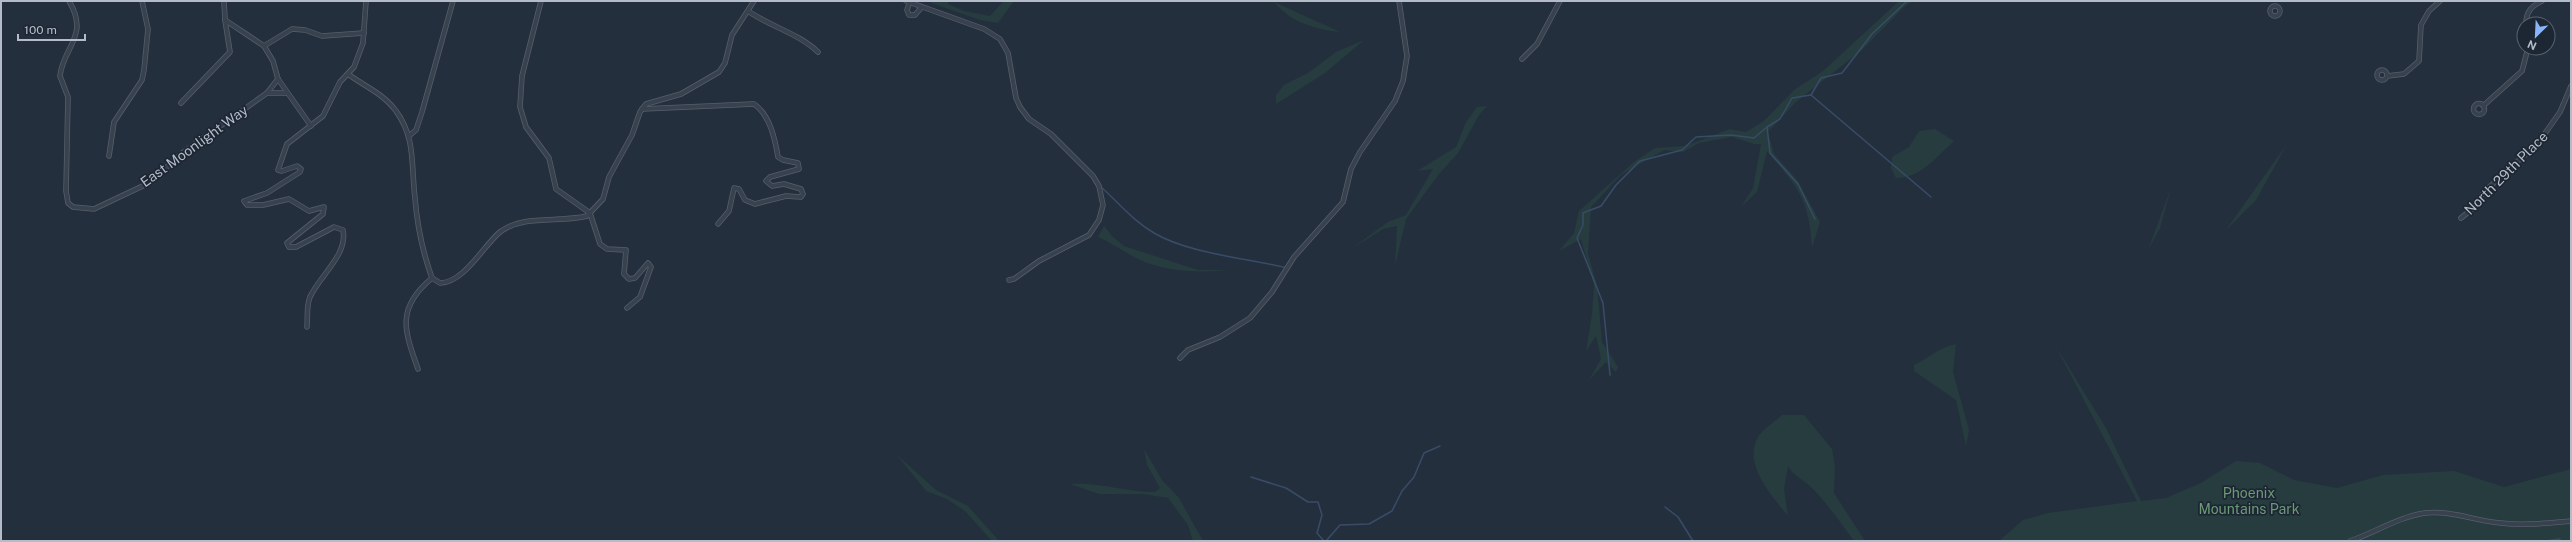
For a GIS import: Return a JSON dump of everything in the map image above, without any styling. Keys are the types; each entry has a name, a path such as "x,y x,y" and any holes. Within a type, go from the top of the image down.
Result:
{"street":[{"name":"East Moonlight Way","path":"69,1 74,14 76,32 60,76 68,97 66,191 68,203 73,208 94,209 149,183 182,153 268,93 278,79"},
{"path":"109,156 114,122 142,80 148,29 142,1"},
{"path":"181,103 230,52 225,20 224,1"},
{"path":"307,327 306,311 310,299 318,281 340,252 343,230 334,228 296,247 289,247 287,243 323,214 324,207 309,211 289,199 254,206 247,205 244,201 267,193 298,174 301,169 300,167 282,172 278,170 278,166 287,144 323,116 340,82 348,74 359,56 364,33 366,1"},
{"path":"409,136 416,130 422,112 453,1"},
{"path":"541,1 522,76 521,116 528,132 549,158 556,189 590,213 600,244 607,249 626,250 623,270 629,279 634,278 648,263 651,267 640,297 627,308"},
{"path":"348,74 385,99 396,111 409,136 413,154 416,210 432,278 436,282 444,283 454,278 474,262 505,229 520,223 577,218 590,213 603,199 612,170 628,142 642,109 646,104 689,90 719,72 725,63 732,35 754,1"},
{"path":"1180,358 1188,350 1220,337 1250,318 1272,292 1294,257 1343,202 1351,169 1360,152 1395,101 1404,81 1407,56 1399,1"},
{"path":"1522,59 1537,44 1560,1"},
{"path":"2273,1 2273,6"},
{"path":"2387,76 2404,74 2419,61 2421,26 2429,11 2440,1"},
{"path":"2526,16 2532,6 2542,1"},
{"path":"921,8 915,14 909,15 906,10 908,3 984,29 1000,39 1008,53 1016,98 1024,114 1048,131 1093,176 1099,186 1102,209 1099,220 1089,236 1039,261 1014,279 1008,280"},
{"path":"748,11 774,26 805,39 818,52"},
{"path":"225,20 264,46 273,61 278,79 311,126"},
{"path":"264,46 292,29 305,30 322,36 364,33"},
{"path":"2483,106 2522,71 2526,56"},
{"name":"North 29th Place","path":"2461,218 2469,212 2487,189 2539,142 2560,112 2571,86"},
{"path":"268,93 286,92"},
{"path":"642,109 754,104 766,118 775,138 778,157 783,160 798,163 799,169 770,177 766,182 772,186 784,184 801,189 803,194 801,197 786,196 755,204 745,200 739,189 734,188 729,210 718,224"},
{"path":"418,370 407,339 405,322 408,307 420,288 432,278"},
{"path":"2350,541 2401,518 2427,513 2453,514 2487,522 2519,525 2571,521"}],"green space":[{"path":"933,1 949,1 948,4 964,11 990,16 1004,1 1014,1 998,23 980,20 931,3"},
{"path":"1899,1 1913,1 1903,8 1862,50 1796,102 1768,132 1774,154 1798,181 1820,222 1812,248 1805,205 1787,175 1767,151 1757,192 1741,207 1753,188 1761,144 1754,144 1732,137 1699,143 1683,152 1664,150 1622,174 1591,207 1588,254 1597,285 1602,342 1618,367 1616,372 1606,362 1589,380 1601,359 1596,336 1586,351 1592,314 1594,285 1581,239 1559,251 1574,233 1579,211 1634,162 1655,148 1685,146 1730,129 1746,132 1764,121 1794,90 1823,71"},
{"path":"1274,2 1340,32 1304,24 1288,15"},
{"path":"1364,40 1325,73 1276,104 1276,95 1284,85 1308,73 1336,52"},
{"path":"1487,106 1479,115 1458,153 1439,174 1406,219 1395,266 1397,226 1383,229 1351,249 1388,222 1406,215 1433,169 1417,171 1456,147 1466,122 1477,107"},
{"path":"1935,129 1954,141 1921,171 1905,177 1896,178 1891,168 1892,157 1909,147 1919,131"},
{"path":"2287,144 2256,200 2226,230"},
{"path":"2171,188 2160,228 2148,250"},
{"path":"1104,226 1113,237 1124,246 1198,270 1229,270 1193,271 1181,270 1170,269 1147,263 1098,237"},
{"path":"1956,344 1953,372 1969,430 1966,446 1956,400 1914,371 1914,365 1938,351"},
{"name":"Phoenix Mountains Park","path":"2055,345 2106,428 2141,501 2166,498 2201,483 2236,461 2260,463 2294,480 2337,488 2383,475 2454,471 2504,487 2571,469 2571,541 1999,541 2023,520 2048,513 2137,501"},
{"path":"1782,415 1804,415 1832,449 1835,467 1834,493 1865,541 1854,541 1811,487 1788,466 1784,489 1788,516 1768,490 1757,470 1754,460 1754,449 1759,436"},
{"path":"1144,449 1162,480 1179,498 1203,541 1193,541 1188,525 1168,498 1143,494 1099,494 1070,484 1091,484 1144,492 1155,492 1160,488 1147,465"},
{"path":"897,455 936,490 968,506 999,541 992,541 965,511 947,499 926,491"}],"waterway":[{"path":"1815,219 1798,184 1770,153 1767,127 1780,119 1792,98 1811,95 1821,78 1842,73 1872,34 1907,1"},
{"path":"1811,95 1931,197"},
{"path":"1610,375 1603,303 1577,238 1583,225 1583,213 1601,206 1616,185 1640,161 1682,150 1696,137 1731,135 1754,138 1767,127"},
{"path":"1101,187 1139,223 1168,240 1201,251 1287,268"},
{"path":"1326,541 1340,525 1369,524 1392,511 1402,491 1414,477 1424,453 1440,446"},
{"path":"1251,477 1286,488 1308,502 1318,502 1322,515 1317,533 1324,541"},
{"path":"1665,507 1678,517 1693,541"},
{"path":"2545,541 2560,539"}]}
